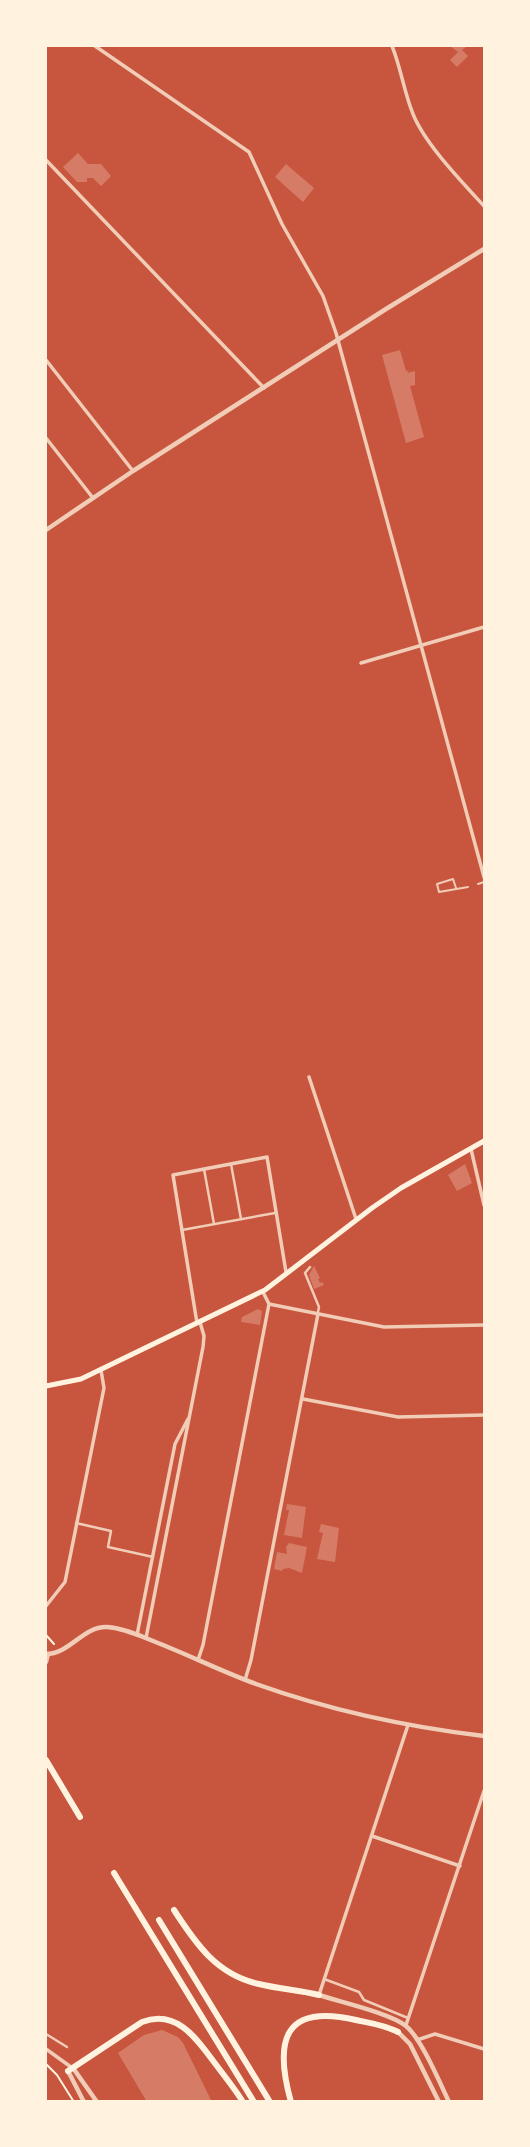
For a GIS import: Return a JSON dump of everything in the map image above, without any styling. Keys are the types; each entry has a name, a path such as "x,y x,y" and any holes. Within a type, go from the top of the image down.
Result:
{"highway":[{"path":"46,1760 80,1817"},
{"path":"114,1872 254,2102"},
{"path":"174,1910 204,1952 226,1972 260,1984 319,1995"},
{"path":"159,1920 270,2102"},
{"path":"291,2102 283,2068 283,2051 288,2035 304,2020 318,2015 336,2015 398,2032"},
{"path":"71,2070 142,2022 154,2019 170,2020 190,2032 243,2102"}],"main road":[{"path":"46,1386 72,1382 262,1292 356,1219 401,1188 485,1142"}],"street":[{"path":"95,46 249,152 282,224 323,296 338,340 485,880"},
{"path":"392,46 414,116 423,133 461,181 485,206"},
{"path":"46,160 264,388"},
{"path":"46,530 133,471 436,277 485,249"},
{"path":"46,360 133,471"},
{"path":"46,438 93,498"},
{"path":"361,663 485,627"},
{"path":"309,1077 356,1219"},
{"path":"471,1149 485,1205"},
{"path":"146,1639 204,1341 198,1323 173,1175 267,1157 287,1274"},
{"path":"231,1164 241,1219"},
{"path":"204,1169 214,1224"},
{"path":"182,1230 276,1213"},
{"path":"246,1680 318,1314 319,1307 306,1273 310,1267"},
{"path":"198,1660 205,1639 269,1304 262,1292"},
{"path":"269,1304 391,1328 485,1325"},
{"path":"46,1606 65,1582 104,1388 100,1368"},
{"path":"302,1398 398,1417 485,1415"},
{"path":"137,1635 176,1444 190,1418"},
{"path":"76,1523 111,1531 108,1547 153,1557"},
{"path":"46,1662 46,1653 62,1651 87,1633 100,1628 110,1628 137,1635 246,1680 292,1695 408,1725 485,1736"},
{"path":"408,1725 319,1995 406,2025 417,2040 449,2102"},
{"path":"406,2025 485,1791"},
{"path":"372,1836 460,1866"},
{"path":"324,1979 359,1992 364,2000 403,2014 409,2019"},
{"path":"398,2032 410,2044 439,2102"},
{"path":"46,2034 67,2047"},
{"path":"417,2040 435,2034 485,2049"},
{"path":"46,2049 64,2062 97,2102"},
{"path":"71,2070 84,2102"}],"lane":[{"path":"456,888 453,879 437,884 439,892 468,887"},
{"path":"478,884 485,880"}],"path":[{"path":"46,2064 57,2075 74,2102"}],"building":[{"path":"450,46 467,46 462,50 468,56 457,67 450,60 458,52"},
{"path":"78,153 88,164 101,164 111,176 101,186 93,178 87,178 87,182 77,182 63,167"},
{"path":"286,164 314,188 303,202 275,177"},
{"path":"400,350 406,371 409,370 407,373 415,371 415,385 410,386 424,437 406,443 382,355"},
{"path":"465,1164 472,1183 457,1191 448,1175"},
{"path":"314,1266 320,1283 324,1285 314,1289 309,1275"},
{"path":"258,1309 262,1311 260,1325 241,1322 242,1317"},
{"path":"287,1504 306,1507 302,1538 284,1535 289,1510 286,1510"},
{"path":"321,1524 339,1528 335,1562 317,1559 323,1533 319,1532"},
{"path":"289,1543 307,1547 302,1573 289,1568 282,1571 274,1569 277,1552 287,1554 286,1547"},
{"path":"162,2030 178,2037 183,2043 212,2102 147,2102 118,2053 144,2035"}]}
